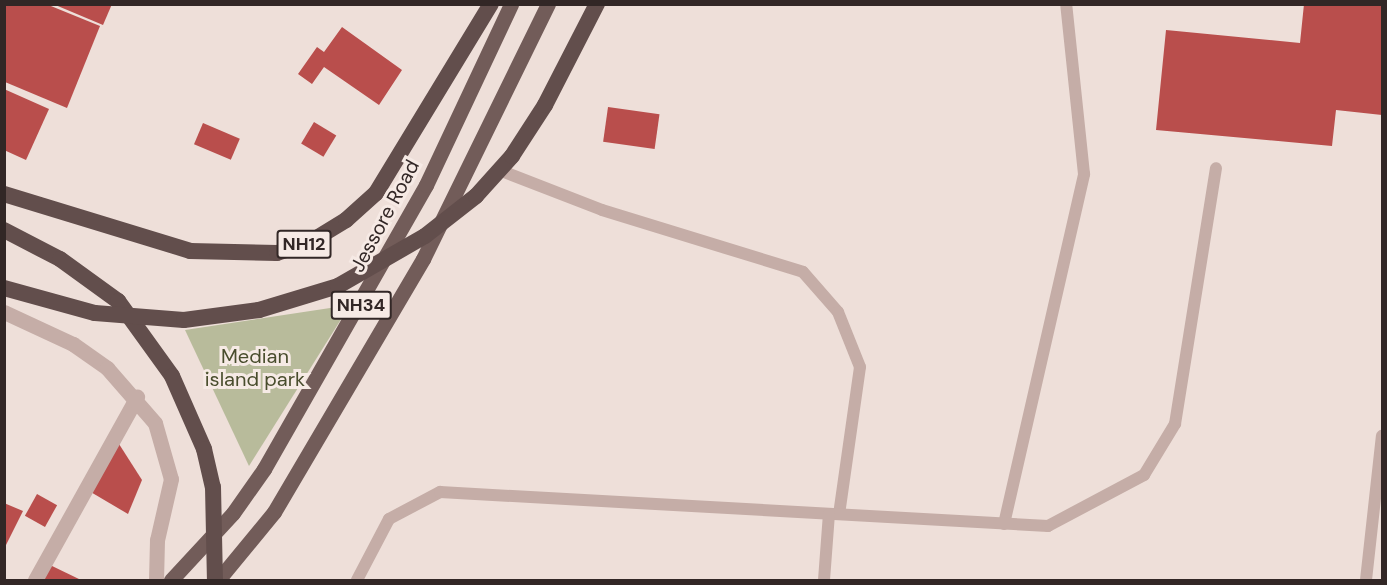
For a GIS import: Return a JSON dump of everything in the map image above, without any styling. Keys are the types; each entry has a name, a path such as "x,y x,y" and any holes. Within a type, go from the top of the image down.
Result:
{"highway":[{"name":"NH12","path":"9,194 190,251 267,254 310,242 346,220 376,193 491,4"},
{"name":"NH12","path":"4,288 95,313 151,320 259,310 315,295 362,275 424,236 476,196 499,170 546,105 597,4"},
{"path":"4,230 60,259 118,301 172,376 204,448 213,487 217,580"}],"main road":[{"name":"Jessore Road","path":"171,580 233,513 264,469 426,185 511,4"},
{"path":"217,580 274,512 417,270 548,4"}],"street":[{"path":"4,312 73,344 137,397 155,423 171,479 157,540 156,580"},
{"path":"35,580 137,397"}],"lane":[{"path":"1004,524 1084,174 1066,4"},
{"path":"357,580 389,519 440,492 1048,526 1144,475 1175,424 1216,168"},
{"path":"499,170 602,210 803,272 838,312 860,367 824,580"},
{"path":"1366,580 1383,436"}],"green space":[{"name":"Median island park","path":"350,305 249,466 185,330"}],"building":[{"path":"5,4 46,4 100,26 67,108 5,82"},
{"path":"53,4 112,4 103,25"},
{"path":"1304,4 1382,4 1382,115 1336,110 1332,146 1156,130 1166,30 1300,43"},
{"path":"342,27 402,70 379,105 324,67 312,84 298,74 317,47 324,52"},
{"path":"4,89 49,109 26,160 4,150"},
{"path":"608,107 659,114 655,149 603,142"},
{"path":"314,122 336,135 323,157 301,143"},
{"path":"203,123 240,139 231,160 194,144"},
{"path":"119,444 142,480 128,514 89,491"},
{"path":"37,494 57,505 45,527 25,516"},
{"path":"4,503 23,511 4,549"},
{"path":"50,565 81,580 43,580"}]}
